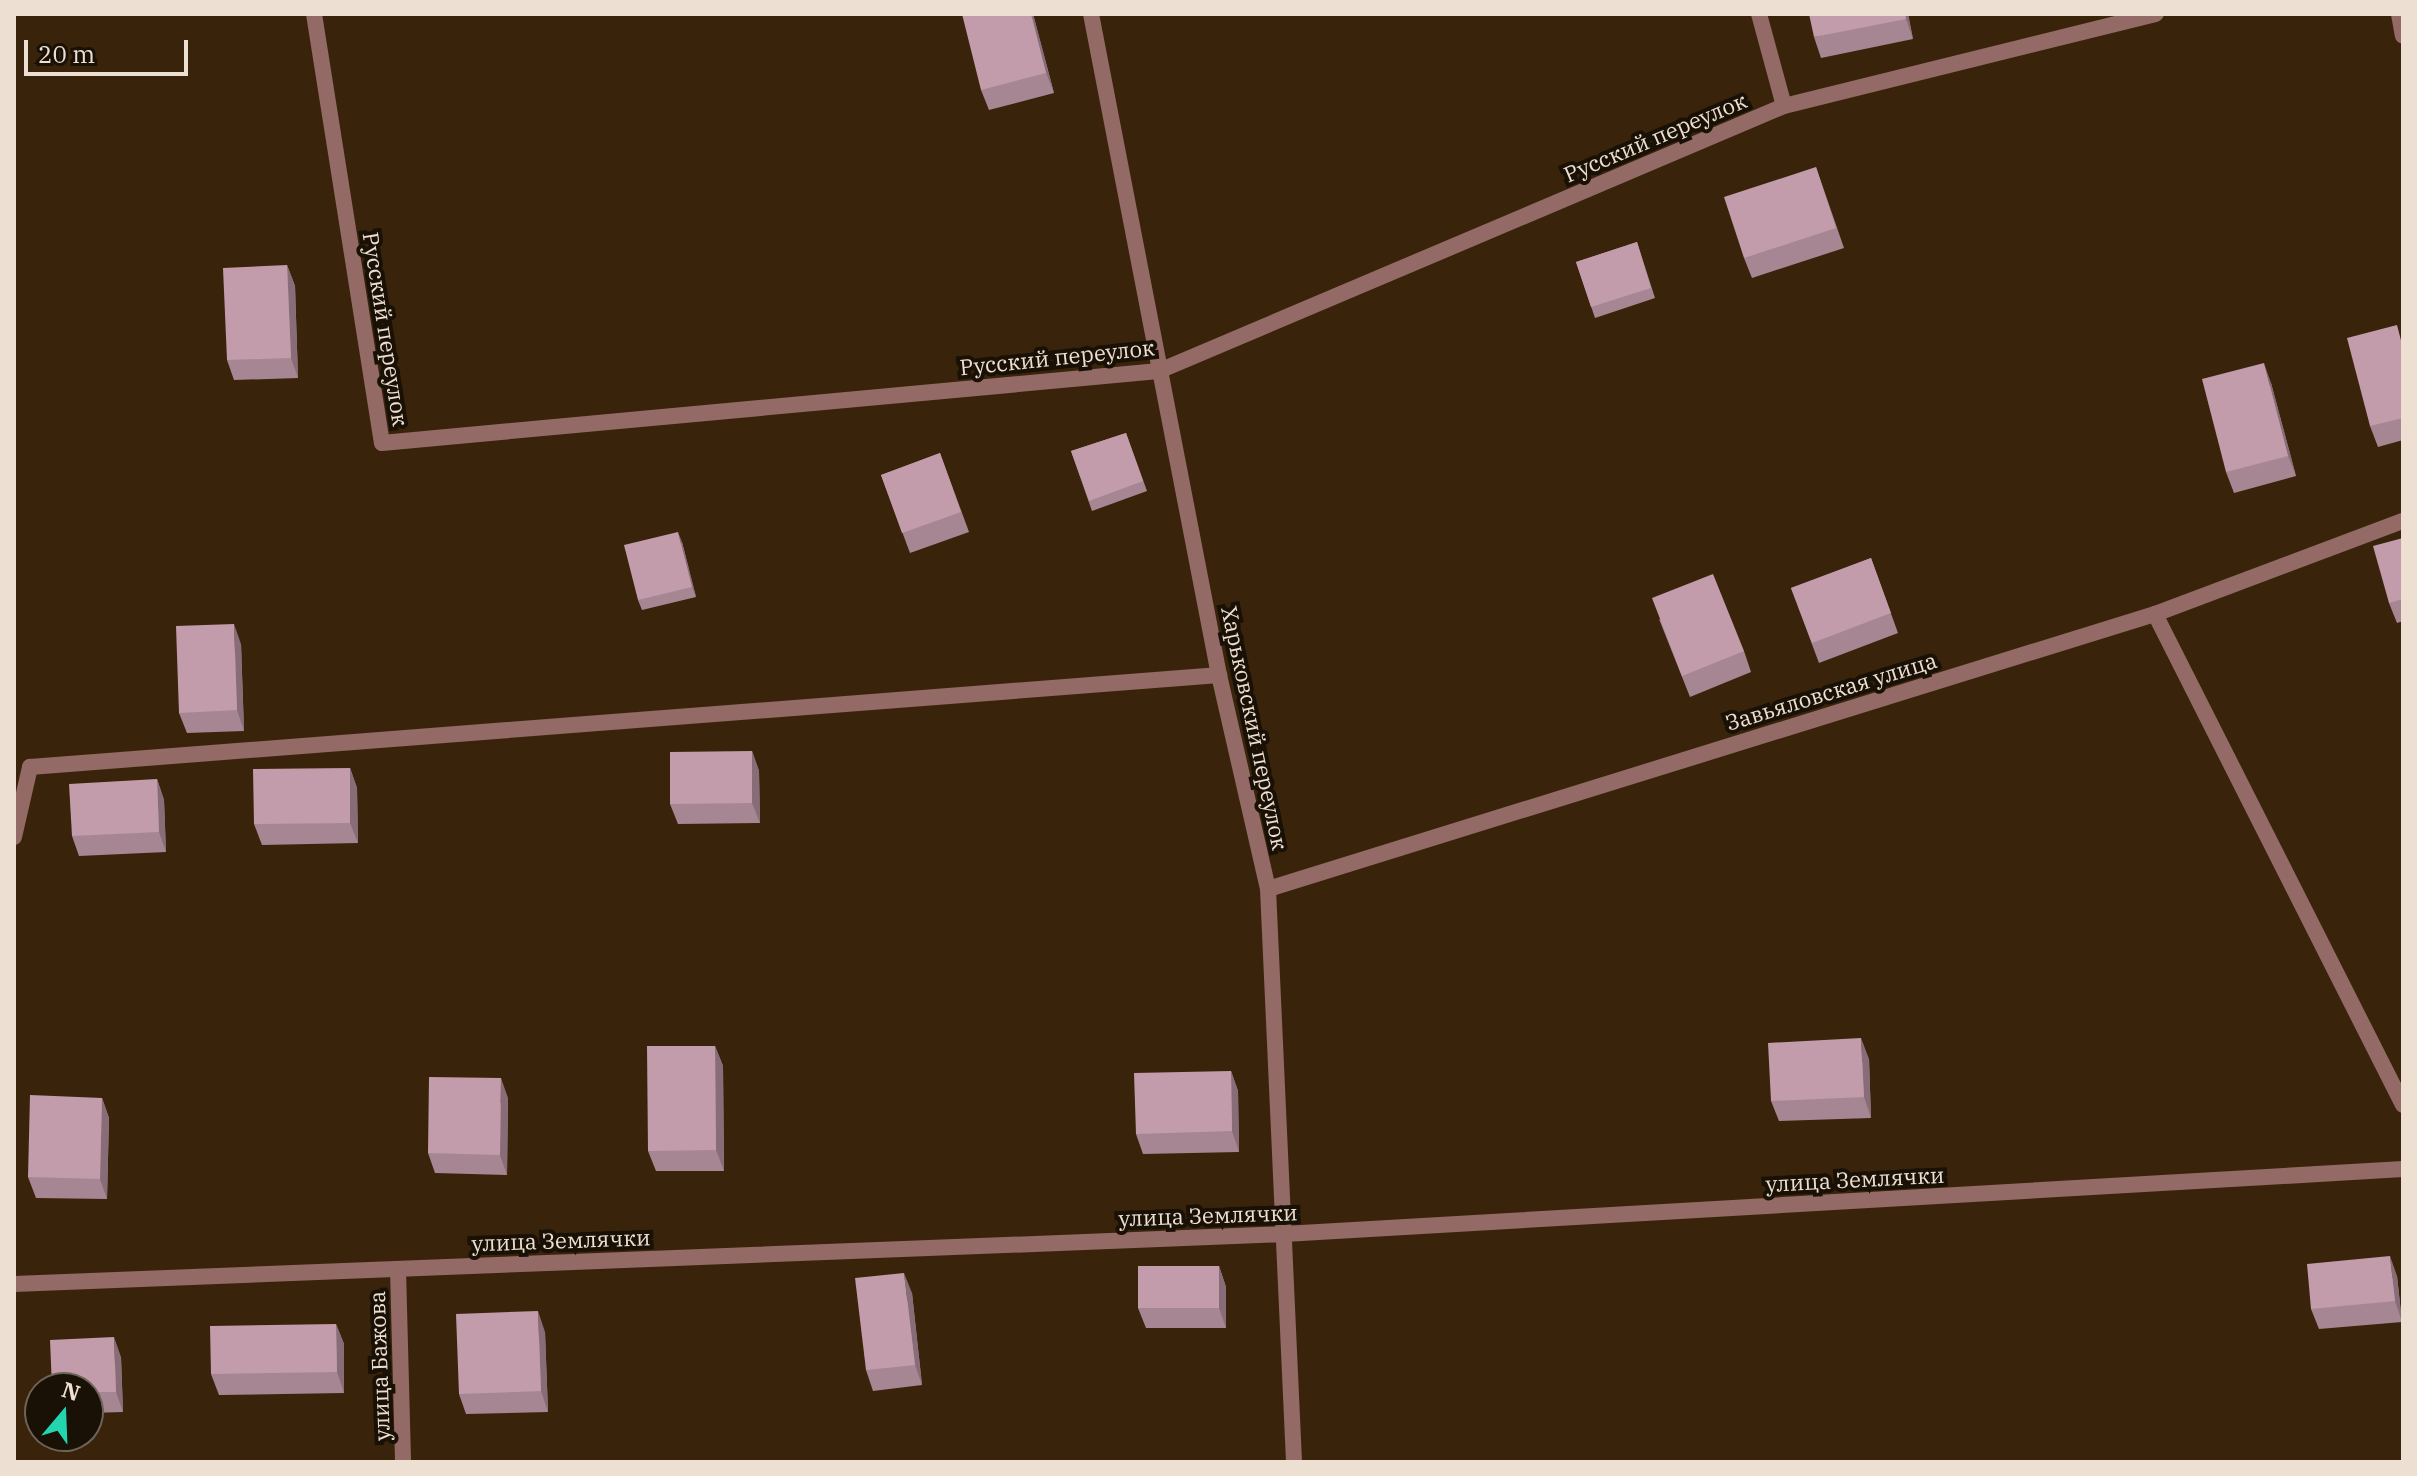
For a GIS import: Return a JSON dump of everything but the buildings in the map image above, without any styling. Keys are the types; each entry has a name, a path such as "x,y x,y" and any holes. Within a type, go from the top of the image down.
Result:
{"street":[{"name":"Русский переулок","path":"314,14 382,443 1159,371 1784,106 2156,14"},
{"name":"Харьковский переулок","path":"1091,14 1219,675 1268,889 1294,1462"},
{"path":"1759,14 1784,106"},
{"path":"2399,14 2403,36"},
{"name":"Завьяловская улица","path":"1268,889 2155,614 2403,521"},
{"path":"2155,614 2403,1105"},
{"path":"14,837 30,767 1219,675"},
{"name":"улица Землячки","path":"14,1284 1284,1234 2403,1169"},
{"name":"улица Бажова","path":"398,1269 403,1462"}]}
